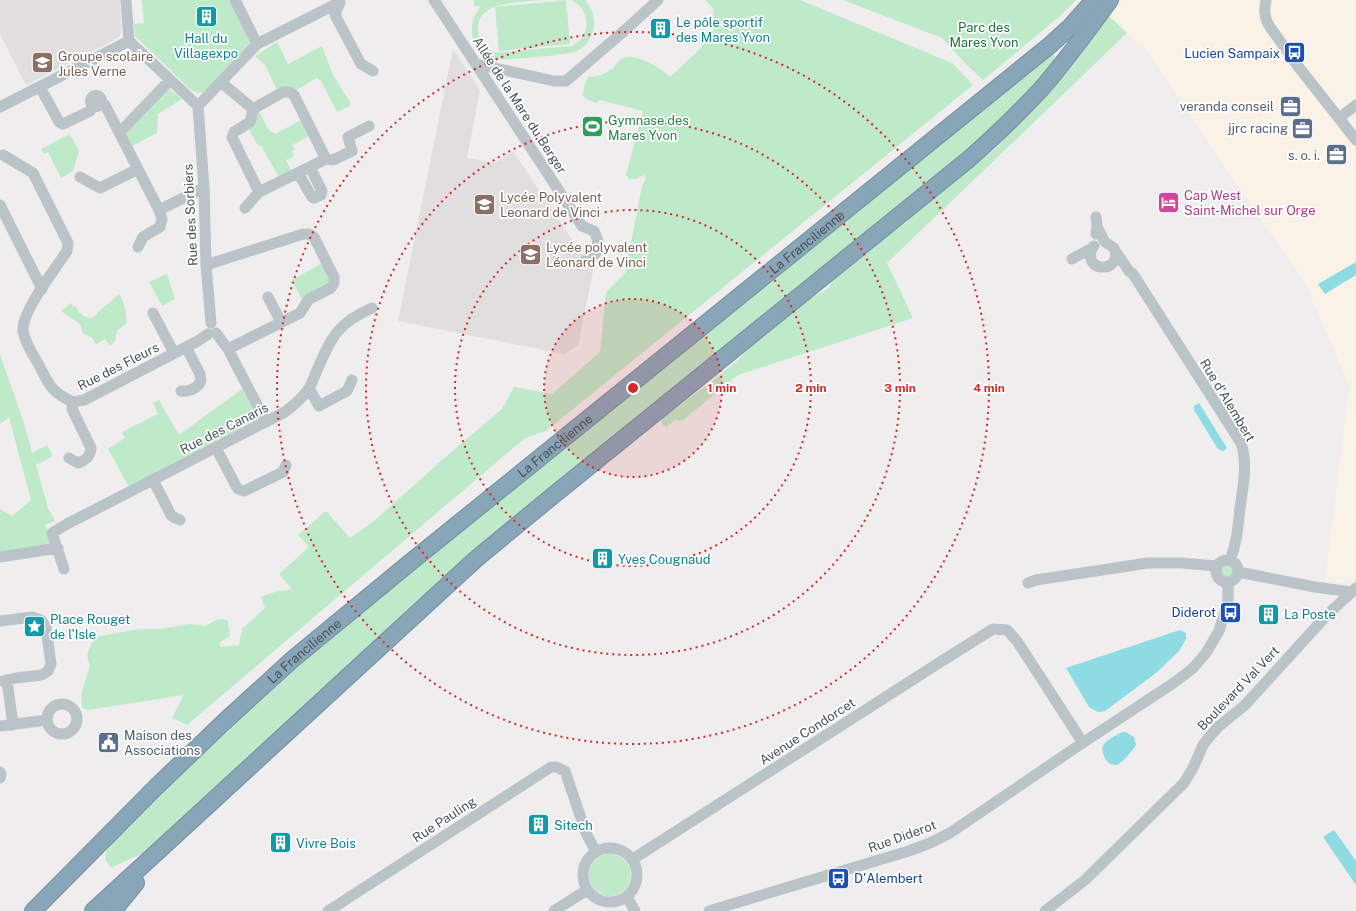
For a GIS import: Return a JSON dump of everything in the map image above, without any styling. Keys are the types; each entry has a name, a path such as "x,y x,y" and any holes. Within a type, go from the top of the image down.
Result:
{"highway":[{"name":"La Francilienne","path":"32,911 156,787 293,659 413,560 1049,46 1070,27 1094,0"},
{"path":"93,911 482,555 969,159 1005,126 1043,86 1110,0"},
{"path":"113,911 150,868 155,854"}],"street":[{"path":"126,0 129,41 198,106 222,83 257,44 340,1"},
{"name":"Allée de la Mare du Berger","path":"434,0 582,226 594,231 598,241 596,253 586,260"},
{"path":"476,64 554,81 566,81 658,0"},
{"path":"1266,0 1264,7 1266,21 1297,65 1356,140"},
{"path":"236,1 257,44"},
{"path":"340,1 335,15 361,64 373,71"},
{"path":"0,107 129,41"},
{"path":"119,132 170,80"},
{"path":"222,83 252,109"},
{"path":"40,87 59,122 63,124 90,111 98,104 105,105 159,210 162,219 162,223 156,229 143,237 138,246"},
{"path":"252,109 283,92 288,92 294,95 326,159"},
{"path":"1339,118 1356,105"},
{"name":"Rue des Sorbiers","path":"198,106 204,188 206,265 212,330"},
{"path":"252,109 250,122 234,132 232,137 259,192"},
{"path":"245,208 259,192 326,159 333,160 352,151 348,137 369,126"},
{"name":"Rue des Fleurs","path":"1,155 33,173 68,244 67,251 42,289 24,321 23,332 50,386 59,395 73,402 84,400 198,342 212,330"},
{"path":"298,173 310,195 314,198 318,196 322,192 310,167"},
{"path":"80,177 100,188 138,169"},
{"path":"159,210 204,188"},
{"path":"0,205 42,289"},
{"path":"1092,261 1090,253 1097,245 1097,222"},
{"path":"206,265 303,234 309,234 314,237 334,277 334,283 331,288 310,299 300,313 228,349"},
{"name":"Rue d'Alembert","path":"1129,271 1111,244 1097,245 1072,259 1092,261 1102,268 1113,263 1133,274 1206,387 1242,447 1244,475 1235,546 1230,560"},
{"path":"1113,263 1116,252"},
{"path":"268,296 281,322"},
{"name":"Rue des Canaris","path":"58,548 52,533 67,524 286,412 309,388 328,345 336,332 357,315 372,308"},
{"path":"153,313 174,353"},
{"path":"212,330 228,349 266,422"},
{"path":"181,391 186,392 197,386 201,381 200,374 186,347"},
{"path":"309,388 319,406 347,391 352,380"},
{"path":"69,458 78,463 87,460 91,453 91,448 72,408 73,402"},
{"path":"216,448 236,486 244,491 283,472 286,465"},
{"path":"153,480 171,515 180,520"},
{"path":"0,557 58,548 64,569"},
{"path":"1223,560 1230,560 1236,565 1238,572 1236,578 1228,582 1224,582 1218,578 1215,572 1217,566 1223,560"},
{"path":"1028,583 1036,580 1148,564 1181,563 1217,566"},
{"path":"1238,572 1321,588 1353,590"},
{"path":"1083,743 1175,682 1192,669 1206,654 1219,631 1228,602 1228,582"},
{"name":"Boulevard Val Vert","path":"1045,911 1085,880 1184,783 1194,766 1203,745 1210,736 1218,727 1245,705 1300,643 1336,605 1353,590"},
{"path":"4,621 36,617 43,622 47,630 51,664 48,671 42,675 2,682 13,725"},
{"name":"Avenue Condorcet","path":"633,859 939,662 993,629 998,628 1007,630 1017,640 1083,743"},
{"path":"0,726 47,720"},
{"name":"Rue Diderot","path":"709,911 909,851 930,843 950,833 1083,743"},
{"name":"Rue Pauling","path":"328,911 551,767 556,767 565,772 586,833 596,852"},
{"path":"0,772 0,778"},
{"path":"612,847 627,853 633,859 637,867 637,884 627,897 610,903 597,899 587,890 583,873 589,857 596,852 604,848 612,847"},
{"path":"554,911 587,890"},
{"path":"627,897 635,911"}],"shaded area":[{"name":"Groupe scolaire Jules Verne","path":"0,0 120,0 120,36 26,85 0,34"},
{"path":"1122,0 1356,0 1356,578 1350,584 1325,580 1349,385 1304,281 1224,167 1146,50 1109,16"},
{"name":"Lycée Polyvalent Leonard de Vinci","path":"453,49 480,90 467,158 495,163 513,151 593,271 578,345 564,354 398,321"}],"green space":[{"path":"142,0 229,0 250,43 249,46 204,92 199,93 191,90 135,36 134,24 144,23"},
{"path":"474,0 545,0 524,1 500,5 490,9 482,15 478,24 479,35 485,45 495,52 572,46 579,42 586,29 585,16 578,4 571,0 585,0 592,13 594,27 589,41 584,47 572,53 495,59 480,51 475,44 472,29 473,21 481,6 474,6"},
{"path":"566,0 570,44 499,51 495,7"},
{"path":"705,0 800,0 952,63 973,85 546,431 525,438 187,725 172,718 184,694 88,710 83,708 82,692 90,665 88,661 88,654 95,637 140,629 161,629 189,624 206,626 214,621 222,619 228,621 230,636 219,643 221,647 239,645 242,629 265,608 261,597 275,592 292,589 279,574 309,547 298,535 326,511 350,538 374,521 502,409 514,387 552,394 600,352 606,292 625,273 642,186 646,178 644,175 635,179 629,179 626,175 643,111 600,100 596,103 586,99 583,96 584,86 588,77 599,76 605,73 614,67 620,60 626,57 646,61 670,77 698,51 714,30 713,8"},
{"name":"Parc des Mares Yvon","path":"843,0 1076,0 1060,16 983,80 942,38"},
{"path":"1109,16 1127,33 887,263 913,318 738,375 682,421 675,420 666,427 662,424 662,419 738,360 752,345 763,338 802,302 829,288 836,272 845,271 856,259 898,227 906,223 923,203 937,196 996,148 1072,67"},
{"path":"277,42 288,64 322,46 333,75 350,102 350,106 337,112 321,81 317,78 291,93 279,94 265,65 255,56"},
{"path":"1052,49 1055,57 1052,66 999,123 727,347 561,479 305,704 144,853 111,868 105,859 106,852 128,823 309,657 409,571"},
{"path":"168,88 182,99 158,114 157,133 130,147 125,133"},
{"path":"257,107 268,129 275,134 305,118 313,134 292,145 295,149 292,151 294,156 286,160 294,175 281,181 262,147 257,144 246,124"},
{"path":"70,134 79,151 73,171 61,178 48,152 44,154 41,149"},
{"path":"324,262 332,282 303,302 292,280"},
{"path":"167,274 175,299 162,306 149,282"},
{"path":"119,294 124,305 127,322 117,331 115,341 110,346 105,339 96,344 92,338 83,333 80,324 61,311 71,303 73,307 75,306 82,315 90,318 96,315"},
{"path":"0,354 24,423 32,453 47,445 53,456 36,465 48,508 55,521 45,525 53,546 0,553 0,509 12,516 31,500 9,417 0,424"},
{"path":"242,389 259,421 213,443 129,487 108,449 125,438 122,432 158,414 153,403 159,400 179,435"},
{"path":"1228,565 1233,567 1235,572 1233,577 1228,579 1223,577 1221,572 1223,567"},
{"path":"606,854 614,854 622,857 628,863 631,875 628,887 622,893 614,896 606,896 598,893 592,887 589,879 589,871 592,863 598,857"}],"water":[{"path":"1356,262 1356,275 1325,294 1318,284"},
{"path":"1199,403 1227,448 1223,451 1218,449 1194,410 1194,406"},
{"path":"1180,630 1186,633 1186,639 1179,651 1156,673 1105,711 1098,712 1089,707 1066,668"},
{"path":"1122,732 1126,732 1134,737 1136,745 1121,762 1113,765 1105,758 1102,751 1103,747 1108,740"},
{"path":"1334,830 1356,861 1356,885 1323,837"}],"place":[{"name":"Hall du Villagexpo","path":"206,16"},
{"name":"Le pôle sportif des Mares Yvon","path":"660,29"},
{"name":"Lucien Sampaix","path":"1295,53"},
{"name":"Groupe scolaire Jules Verne","path":"42,63"},
{"name":"veranda conseil","path":"1290,106"},
{"name":"Gymnase des Mares Yvon","path":"592,127"},
{"name":"jjrc racing","path":"1303,128"},
{"name":"s. o. i.","path":"1336,155"},
{"name":"Cap West Saint-Michel sur Orge","path":"1169,202"},
{"name":"Lycée Polyvalent Leonard de Vinci","path":"485,204"},
{"name":"Lycée polyvalent Léonard de Vinci","path":"531,254"},
{"name":"Yves Cougnaud","path":"602,559"},
{"name":"Diderot","path":"1231,612"},
{"name":"La Poste","path":"1269,614"},
{"name":"Place Rouget de l'Isle","path":"34,626"},
{"name":"Maison des Associations","path":"109,742"},
{"name":"Sitech","path":"538,825"},
{"name":"Vivre Bois","path":"281,843"},
{"name":"D'Alembert","path":"838,878"}]}
